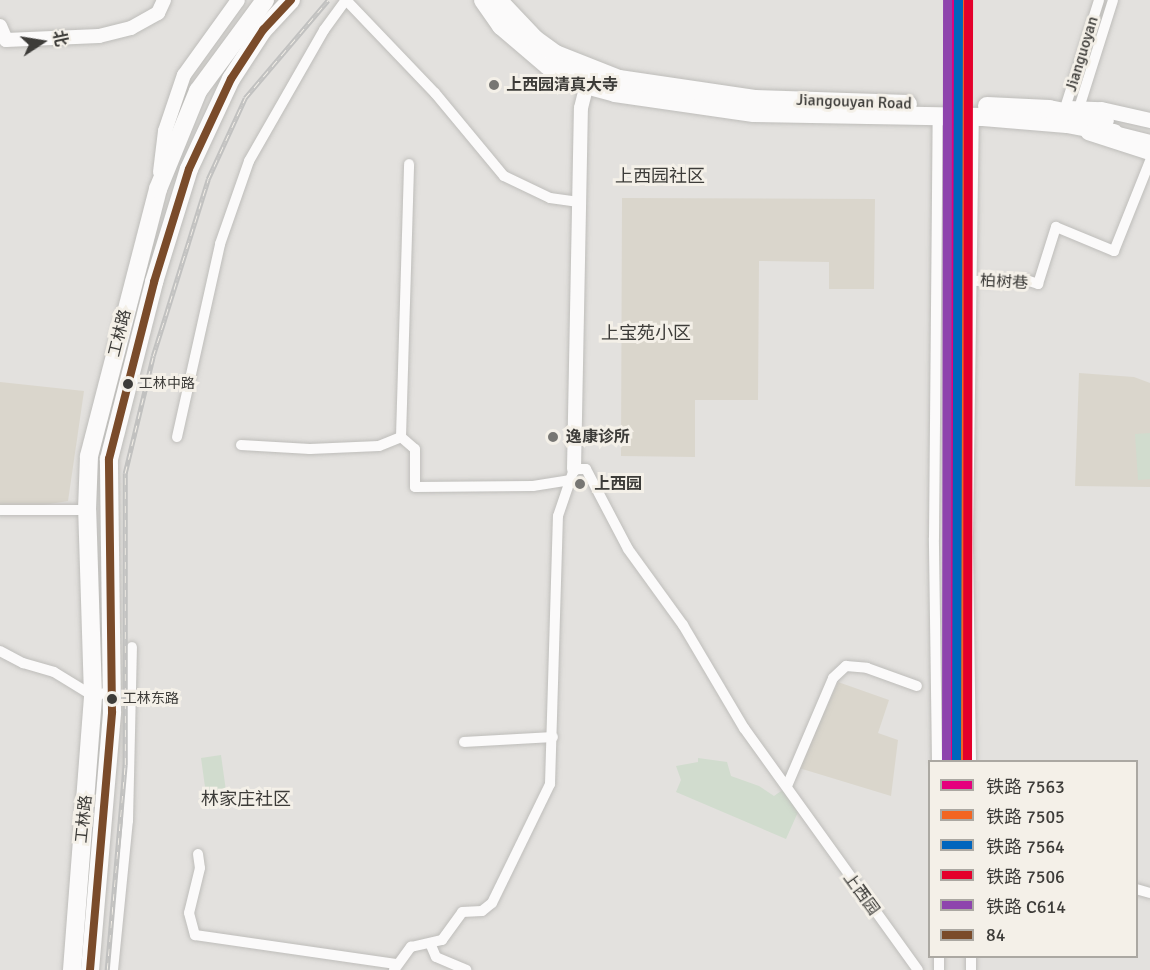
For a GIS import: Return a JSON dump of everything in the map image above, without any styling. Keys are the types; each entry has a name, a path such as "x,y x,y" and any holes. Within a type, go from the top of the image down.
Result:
{"highway":[{"name":"工林路","path":"75,906 93,696 87,510 90,456 158,189 198,91 265,0"},
{"name":"工林路","path":"90,970 113,691 107,484 133,363 189,169 231,79 263,30 291,0"},
{"path":"483,0 501,26 526,50 589,78"},
{"path":"498,0 535,39 589,78"},
{"name":"Jiangouyan Road","path":"589,78 709,109 832,117 974,116 1065,112"},
{"name":"Jiangouyan Road","path":"589,78 732,97 1065,112 1116,128"},
{"path":"63,970 75,906"},
{"path":"72,970 75,906"}],"main road":[{"path":"1065,112 1150,120"},
{"path":"1116,128 1150,130"},
{"path":"1116,128 1150,142"}],"street":[{"path":"0,26 3,42 99,36 121,30 158,13 165,0"},
{"path":"158,189 165,131 184,75 224,5 238,0"},
{"path":"177,436 220,244 249,161 324,30 346,0 435,93 504,176 550,198 579,202"},
{"name":"Jianguoyan","path":"1065,112 1099,0"},
{"name":"Jianguoyan","path":"1065,112 1113,0"},
{"path":"198,854 200,868 189,913 195,935 395,967 411,947 441,940 462,912 482,911 492,903 550,784 558,523 573,475 581,108 589,78"},
{"path":"1065,112 1114,144 1150,153"},
{"path":"937,760 934,527 938,116"},
{"name":"柏树巷","path":"970,760 971,280 974,116"},
{"name":"柏树巷","path":"971,280 1026,280 1038,284 1056,227 1114,251 1150,161"},
{"path":"401,437 409,164"},
{"path":"401,437 415,449 416,487 532,486 573,475"},
{"path":"241,445 310,449 380,446 401,437"},
{"name":"上西园","path":"573,475 586,469 628,549 682,625 744,728 918,970"},
{"path":"0,510 87,510"},
{"path":"114,970 128,821 132,647"},
{"path":"0,651 23,663 54,672 93,696 113,691"},
{"path":"787,786 838,672 852,664 917,686"},
{"path":"464,742 553,737"},
{"path":"430,943 436,957 466,970"}],"shaded area":[{"path":"622,198 875,199 874,289 829,289 829,262 759,261 758,400 695,400 695,457 621,456"},
{"path":"1079,373 1134,377 1150,383 1150,487 1075,486"},
{"path":"0,382 84,391 68,501 25,508 0,506"},
{"path":"838,682 889,700 878,733 898,740 891,796 799,768"}],"green space":[{"path":"1150,433 1150,479 1138,480 1135,434"},
{"path":"221,755 226,791 206,794 201,758"},
{"path":"698,758 727,762 731,776 759,786 774,796 784,789 798,812 786,839 676,792 681,780 676,766 698,762"}],"railway":[{"path":"107,970 125,765 125,473 153,356 208,179 245,98 328,0"}],"rail line":[{"name":"C614","path":"946,760 947,0"},
{"name":"7563","path":"948,760 951,0"},
{"name":"7564","path":"956,760 958,0"},
{"name":"7505","path":"959,760 961,0"},
{"name":"7506","path":"967,760 968,0"}],"transit line":[{"name":"84","path":"90,970 112,712 109,459 154,282 189,169 231,79 263,30 291,0"}],"place":[{"name":"上西园清真大寺","path":"494,85"},
{"name":"工林中路","path":"128,384"},
{"name":"逸康诊所","path":"553,437"},
{"name":"上西园","path":"580,484"},
{"name":"工林东路","path":"112,699"}],"district":[{"name":"上西园社区","path":"660,176"},
{"name":"上宝苑小区","path":"646,333"},
{"name":"林家庄社区","path":"246,799"}]}
